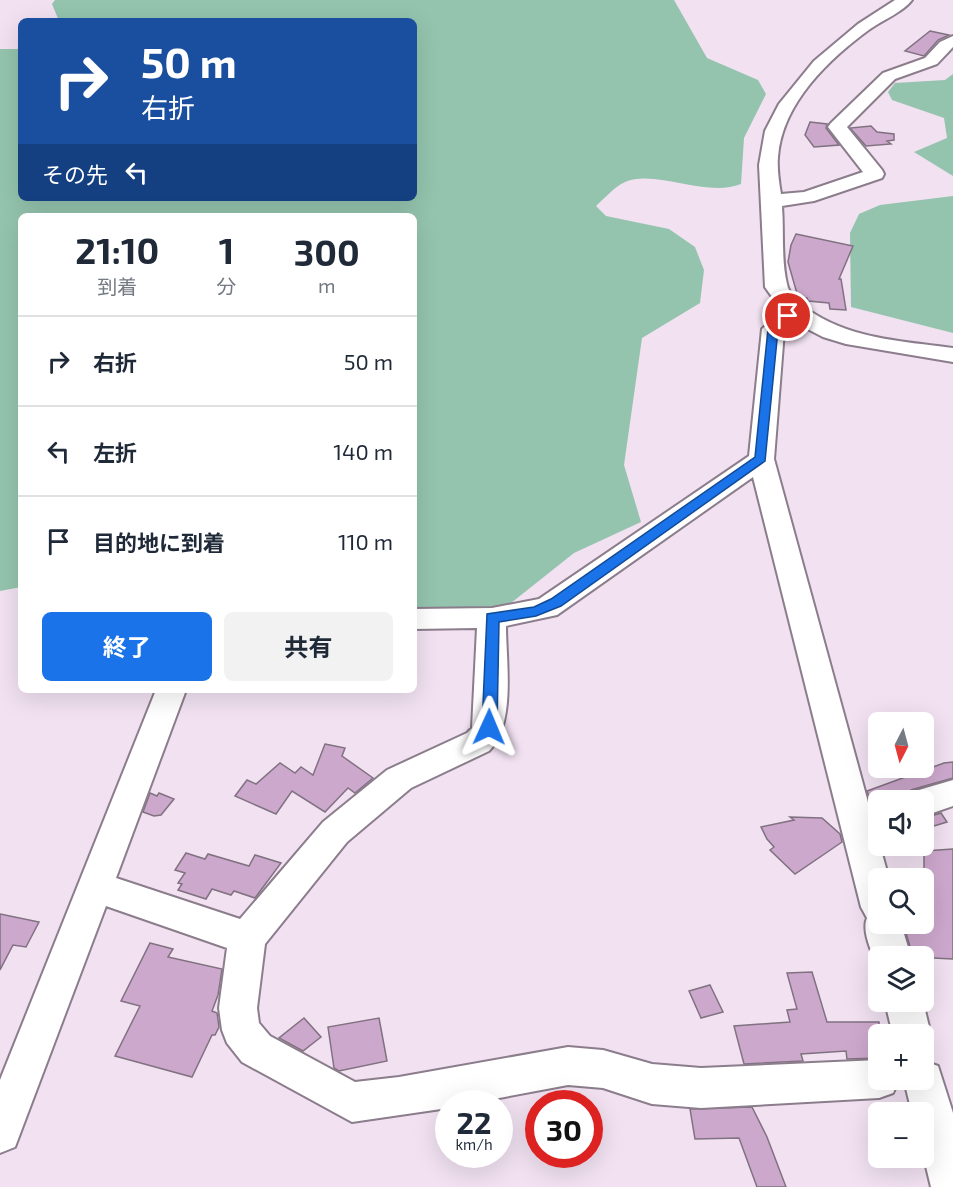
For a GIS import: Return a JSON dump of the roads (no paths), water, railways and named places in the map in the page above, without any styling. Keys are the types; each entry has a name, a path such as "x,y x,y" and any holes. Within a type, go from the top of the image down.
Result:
{"street":[{"path":"905,0 868,23 825,61 792,95 779,115 769,153 776,287 784,301 797,315 822,329 850,338 953,356"},
{"path":"772,201 807,197 873,176 875,174 837,127 889,76 931,61 953,41"},
{"path":"797,315 788,316 773,329 761,459 868,824"},
{"path":"417,619 492,618 536,611 556,602 761,459"},
{"path":"492,618 489,727 482,739 399,779 364,806 318,850 247,938 238,1008 241,1030 247,1039 256,1049 352,1102 399,1098 568,1066 603,1069 652,1084 701,1088 868,1080"},
{"path":"0,1132 170,693"},
{"path":"934,799 953,793"},
{"path":"96,887 247,938"},
{"path":"927,1090 952,1187"}]}
